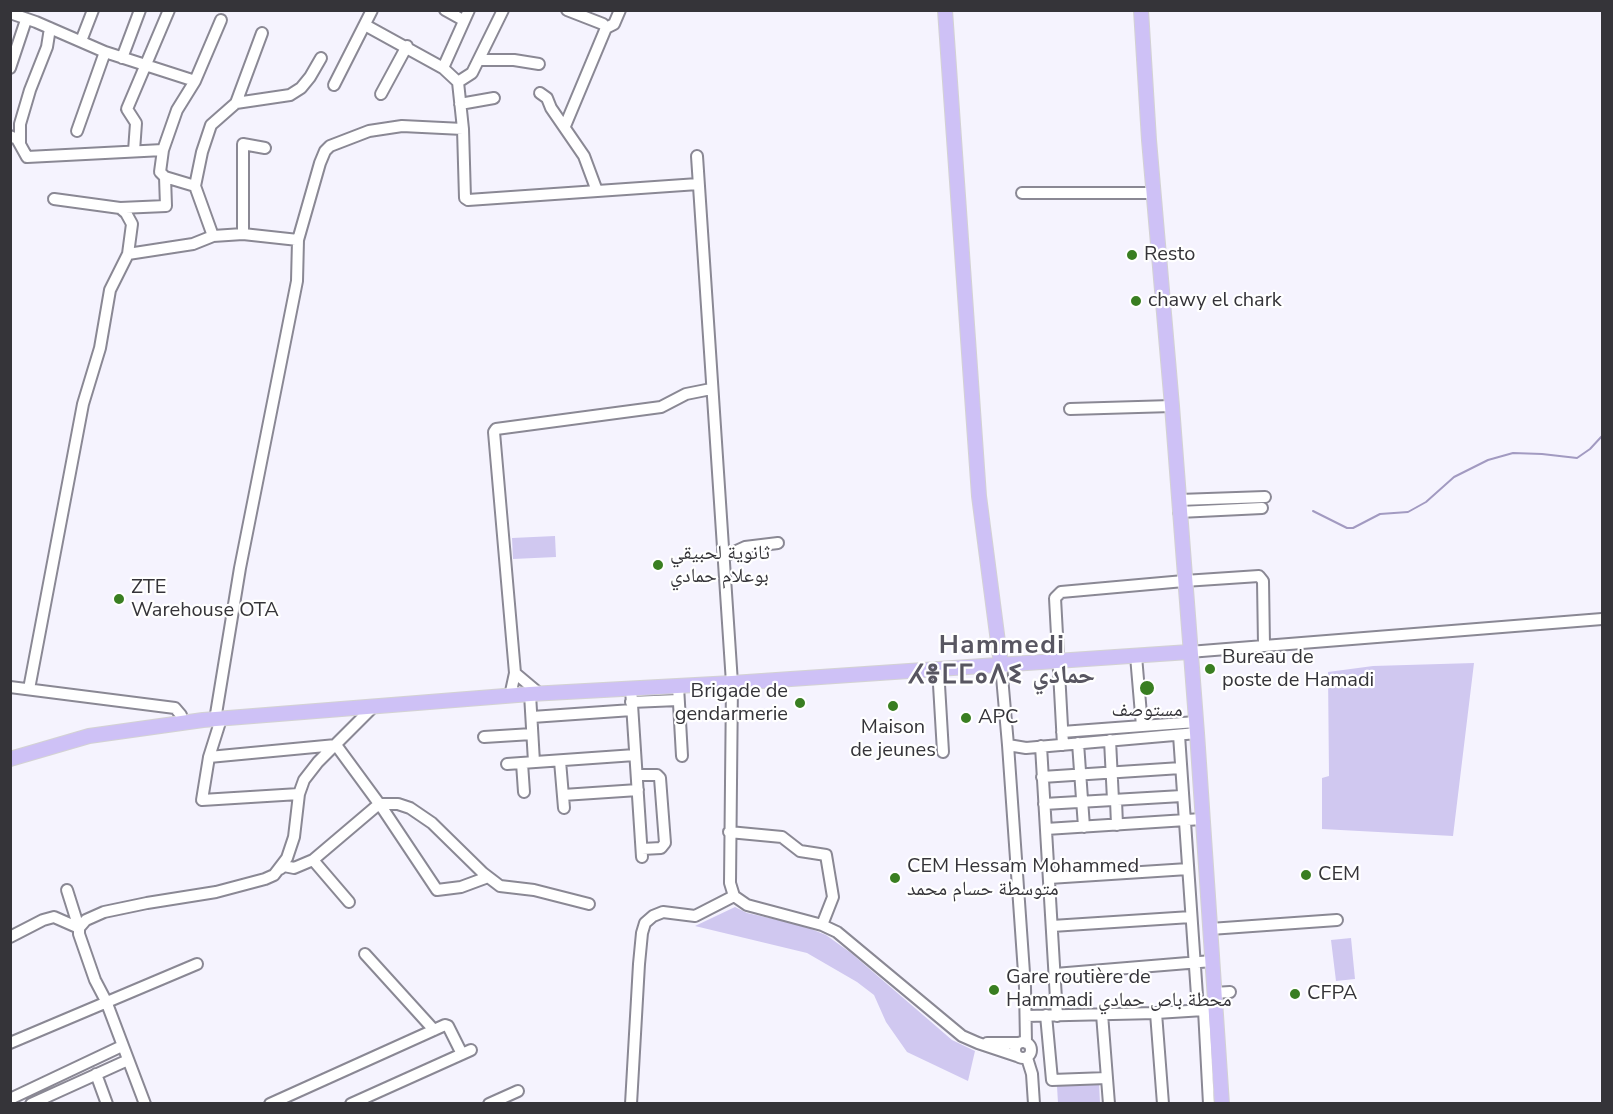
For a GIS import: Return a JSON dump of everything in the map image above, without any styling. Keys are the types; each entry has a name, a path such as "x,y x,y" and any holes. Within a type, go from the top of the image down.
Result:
{"main road":[{"path":"945,10 979,496 1001,665"},
{"path":"1141,10 1210,929 1212,960 1207,1005 1222,1104"},
{"path":"10,759 89,736 182,722 535,694 631,701 732,683 1189,652"}],"street":[{"path":"10,68 31,21 40,10"},
{"path":"81,41 93,10"},
{"path":"122,58 140,10"},
{"path":"134,151 136,123 128,109 169,10"},
{"path":"334,86 372,10"},
{"path":"443,68 466,15 445,10"},
{"path":"458,82 472,74 503,10"},
{"path":"567,10 608,25"},
{"path":"564,126 608,25 620,10"},
{"path":"10,13 105,52 195,81"},
{"path":"195,186 165,177 160,172 162,150 177,110 195,81 221,20"},
{"path":"365,25 407,46 443,68 458,82 463,129 465,198 468,200 698,184"},
{"path":"20,144 20,124 30,90 47,47 50,28"},
{"path":"213,236 195,186 202,152 211,125 236,103 262,33"},
{"path":"381,94 407,46"},
{"path":"77,130 105,52"},
{"path":"236,103 290,95 301,88 321,58"},
{"path":"480,60 514,60 539,64"},
{"path":"540,93 547,99 550,108 584,156 597,191"},
{"path":"460,104 494,98"},
{"path":"299,794 202,800 218,719 240,568 297,280 298,240 325,151 330,146 369,131 402,126 463,129"},
{"path":"10,136 17,139 27,157 162,150"},
{"path":"243,234 243,144 265,148"},
{"path":"697,156 732,683 729,832 730,883 734,897 747,905 822,925 842,936 956,1030 978,1043 1022,1057 1032,1074 1034,1104"},
{"path":"54,200 120,208 166,206 165,177"},
{"path":"1022,193 1154,193"},
{"path":"29,689 83,404 100,348 110,290 128,254 132,224 120,208"},
{"path":"128,254 193,244 213,236 243,234 298,240"},
{"path":"510,696 515,673 494,432 496,429 662,407 686,394 711,389"},
{"path":"1070,409 1172,406"},
{"path":"1179,506 1264,502"},
{"path":"723,557 745,547 778,543"},
{"path":"1063,745 1055,598 1060,592 1259,576 1261,578 1264,645"},
{"path":"1189,652 1602,619"},
{"path":"1136,656 1142,726"},
{"path":"1001,665 1026,1016 1022,1043"},
{"path":"938,668 943,752"},
{"path":"515,673 535,694 532,717 534,762"},
{"path":"10,687 175,708 181,715 182,722"},
{"path":"678,693 682,756"},
{"path":"532,717 631,701 642,853 659,849 665,845 660,771 637,775"},
{"path":"280,869 287,858 294,837 299,794 304,780 318,762 374,707"},
{"path":"1062,732 1142,726 1196,728"},
{"path":"1008,745 1026,748 1179,735 1196,728"},
{"path":"484,737 532,734"},
{"path":"1179,735 1194,963 1207,1005 1209,1104"},
{"path":"1110,740 1117,825"},
{"path":"1078,743 1084,827"},
{"path":"209,757 336,745"},
{"path":"336,745 437,890 461,887 488,876"},
{"path":"1041,746 1054,974 1051,1015 1052,1080 1107,1078"},
{"path":"507,764 635,755"},
{"path":"560,760 564,808"},
{"path":"522,763 525,792"},
{"path":"1042,777 1181,768"},
{"path":"563,795 638,790"},
{"path":"1044,804 1182,796"},
{"path":"145,1104 79,934 86,920 104,912 216,892 265,879 284,867 294,868 313,860 379,804 398,804 410,808 432,823 500,886 534,890 589,904"},
{"path":"1046,829 1202,819"},
{"path":"729,832 782,837 800,851 826,855 833,897 822,925"},
{"path":"313,860 349,902"},
{"path":"1049,878 1188,869"},
{"path":"67,890 80,928"},
{"path":"631,1104 639,964 645,923 653,916 663,912 695,916 734,897"},
{"path":"10,937 43,920 54,917 80,928"},
{"path":"1052,926 1191,917"},
{"path":"1210,929 1337,920"},
{"path":"365,954 434,1030"},
{"path":"1054,974 1212,960"},
{"path":"10,1043 197,964"},
{"path":"1026,1016 1156,1013 1207,1005 1230,992"},
{"path":"1156,1013 1163,1104"},
{"path":"1102,1014 1109,1104"},
{"path":"270,1104 445,1024 466,1052 351,1104"},
{"path":"978,1043 1022,1043 1031,1050 1022,1057"},
{"path":"10,1099 122,1046"},
{"path":"31,1104 128,1060"},
{"path":"96,1074 107,1104"},
{"path":"489,1104 518,1091"}],"shaded area":[{"path":"555,536 556,557 513,559 512,538"},
{"path":"1474,663 1453,836 1322,829 1322,778 1329,776 1328,672 1373,666"},
{"path":"735,907 747,913 801,925 826,935 851,953 952,1040 975,1051 968,1081 907,1052 886,1022 874,995 857,982 807,953 695,926"},
{"path":"1351,938 1355,979 1336,981 1331,940"},
{"path":"1099,1083 1100,1103 1058,1103 1057,1086"}],"waterway":[{"path":"1313,511 1347,528 1353,528 1380,514 1408,512 1426,502 1454,477 1488,460 1513,453 1577,458 1590,449 1602,436"}],"place":[{"name":"Resto","path":"1132,255"},
{"name":"chawy el chark","path":"1136,301"},
{"name":"ثانوية لحبيقي بوعلام حمادي","path":"658,565"},
{"name":"ZTE Warehouse OTA","path":"119,599"},
{"name":"Bureau de poste de Hamadi","path":"1210,669"},
{"name":"مستوصف","path":"1147,688"},
{"name":"Brigade de gendarmerie","path":"800,703"},
{"name":"Maison de jeunes","path":"893,706"},
{"name":"APC","path":"966,718"},
{"name":"CEM","path":"1306,875"},
{"name":"CEM Hessam Mohammed متوسطة حسام محمد","path":"895,878"},
{"name":"Gare routière de Hammadi محطة باص حمادي","path":"994,990"},
{"name":"CFPA","path":"1295,994"}],"district":[{"name":"Hammedi ⵃⴻⵎⵎⴰⴷⵉ حمادي","path":"1002,662"}]}
